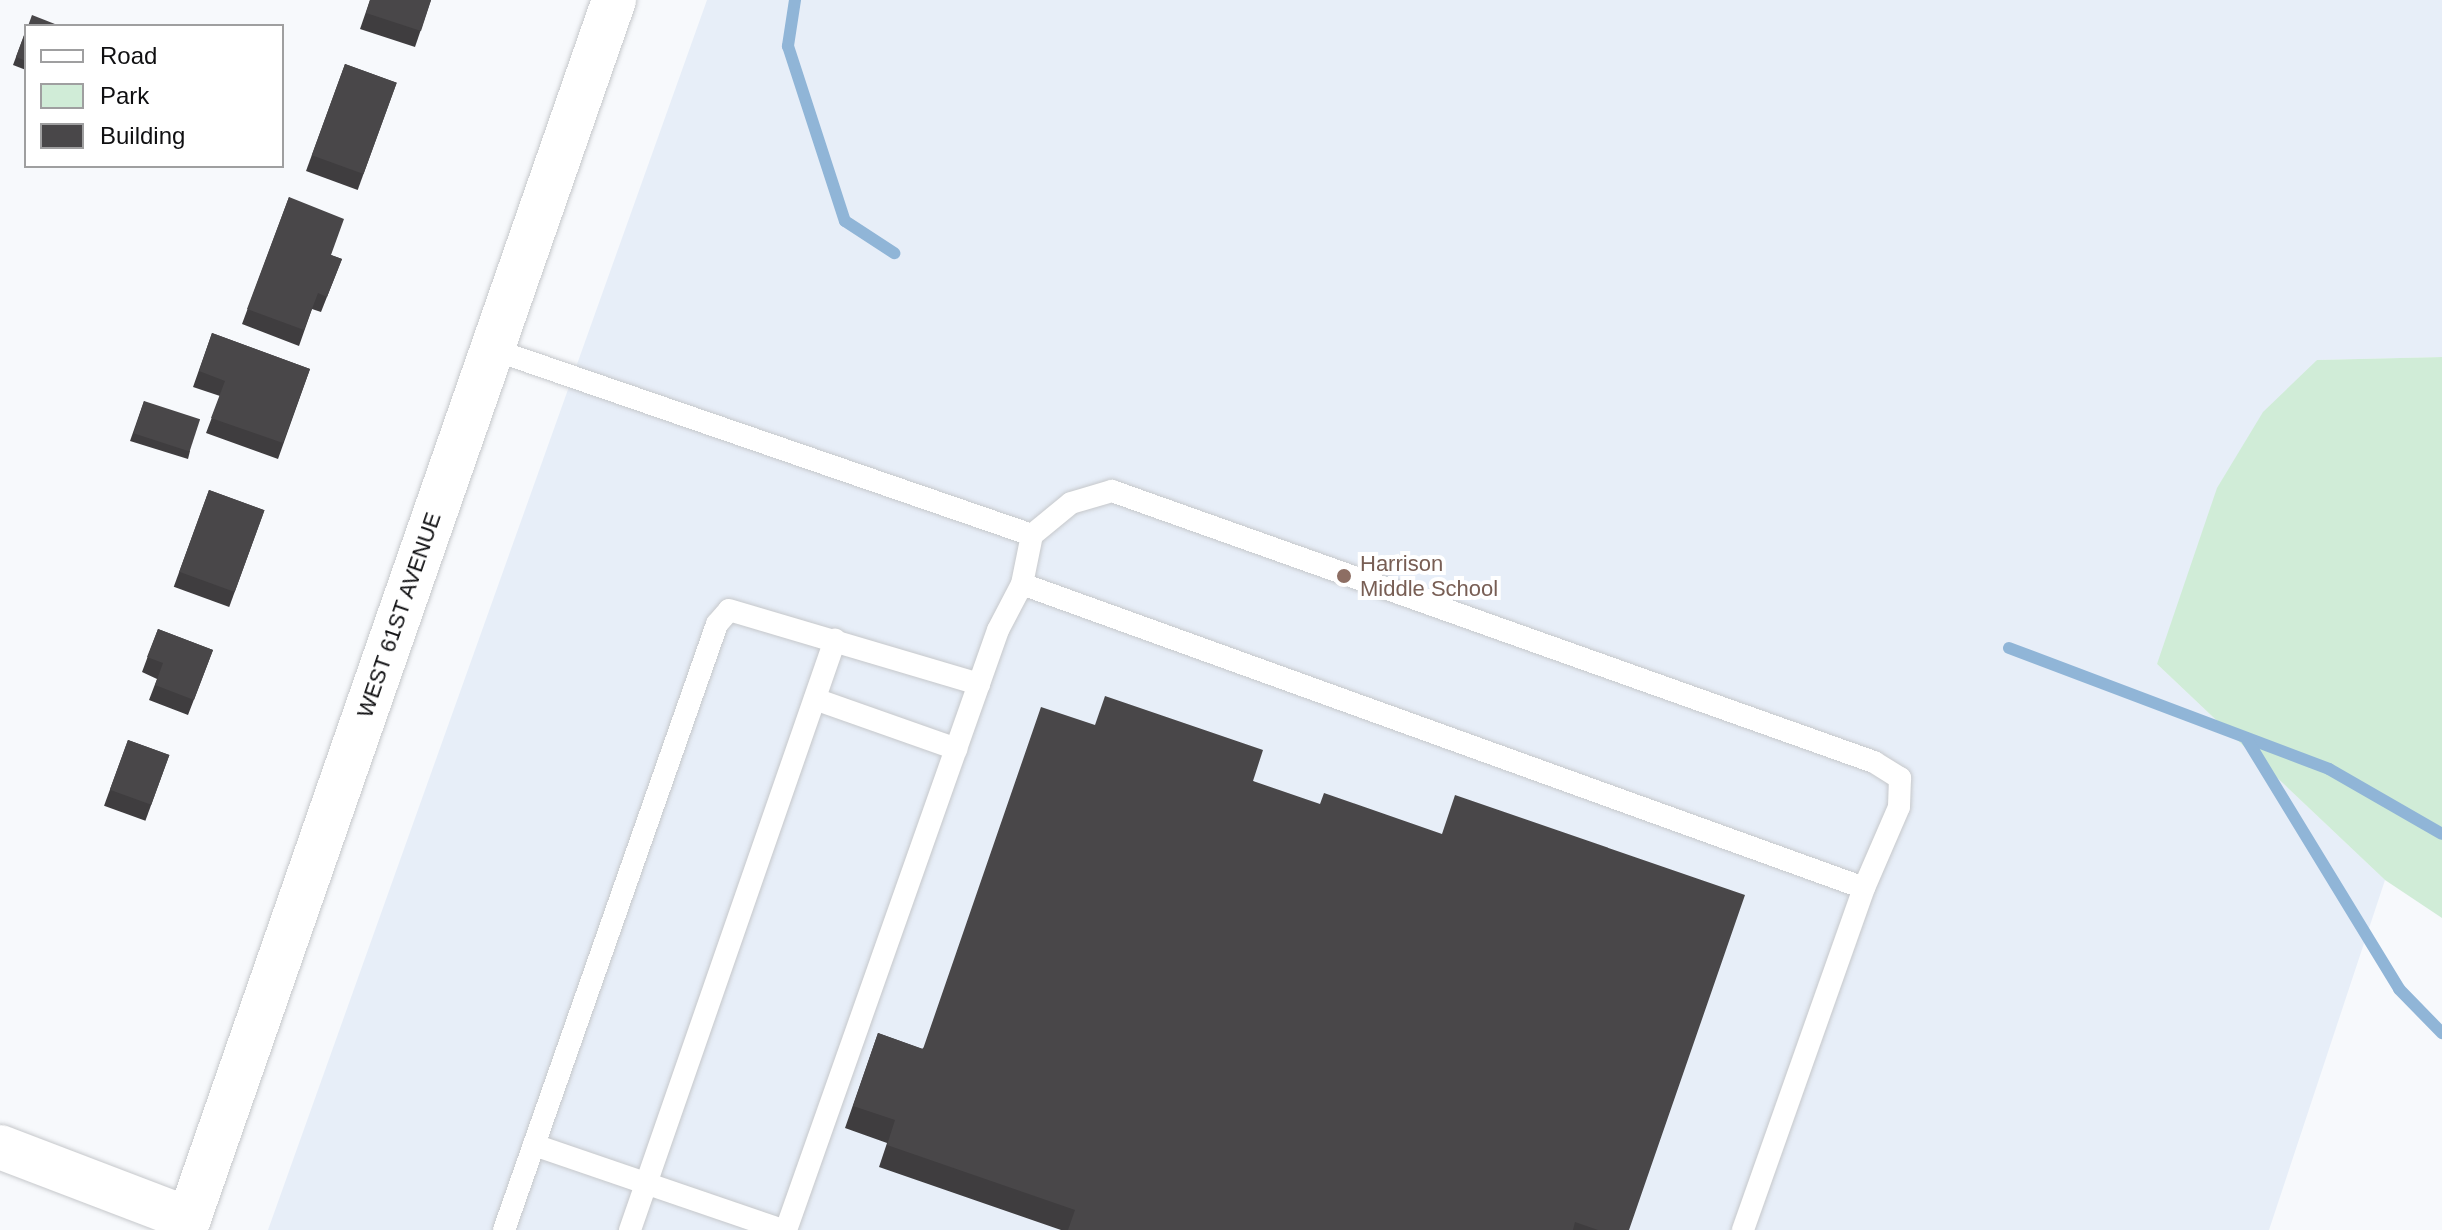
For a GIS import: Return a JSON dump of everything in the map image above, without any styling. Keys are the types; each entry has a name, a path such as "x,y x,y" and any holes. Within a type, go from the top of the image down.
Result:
{"main road":[{"name":"WEST 61ST AVENUE","path":"187,1224 614,0"},
{"path":"0,1147 187,1224"}],"lane":[{"path":"492,349 1032,535"},
{"path":"534,1145 784,1230 998,630 1022,584 1032,535 1071,503 1112,491 1874,762 1900,778 1899,807 1864,888 1743,1230"},
{"path":"1022,584 1864,888"},
{"path":"504,1230 717,624 729,610 979,684"},
{"path":"630,1230 835,640"},
{"path":"815,699 956,749"}],"shaded area":[{"name":"Harrison Middle School","path":"707,0 2442,0 2442,357 2317,360 2157,664 2385,880 2269,1230 268,1230"}],"green space":[{"path":"2442,357 2442,918 2385,880 2157,664 2217,488 2263,412 2317,360"}],"building":[{"path":"370,0 431,0 421,31 366,13"},
{"path":"32,15 55,24 29,24"},
{"path":"24,35 24,60 16,57"},
{"path":"345,64 397,83 364,174 312,155"},
{"path":"289,197 344,219 331,255 342,259 327,297 318,293 304,330 247,309"},
{"path":"212,333 310,369 283,443 211,418 225,381 199,371"},
{"path":"144,401 200,419 190,452 133,433"},
{"path":"209,490 264,510 235,592 179,572"},
{"path":"158,629 213,650 194,700 155,685 163,663 147,657"},
{"path":"1105,696 1263,750 1253,781 1320,804 1324,793 1442,834 1455,795 1745,895 1629,1230 1598,1230 1575,1222 1573,1230 1068,1230 1075,1210 887,1145 895,1120 853,1106 878,1033 923,1049 1041,707 1095,725"},
{"path":"128,740 169,755 151,805 110,790"}],"waterway":[{"path":"795,0 788,46 845,221 894,253"},
{"path":"2009,648 2329,769 2442,834"},
{"path":"2246,738 2399,989 2442,1033"}],"place":[{"name":"Harrison Middle School","path":"1344,576"}]}
